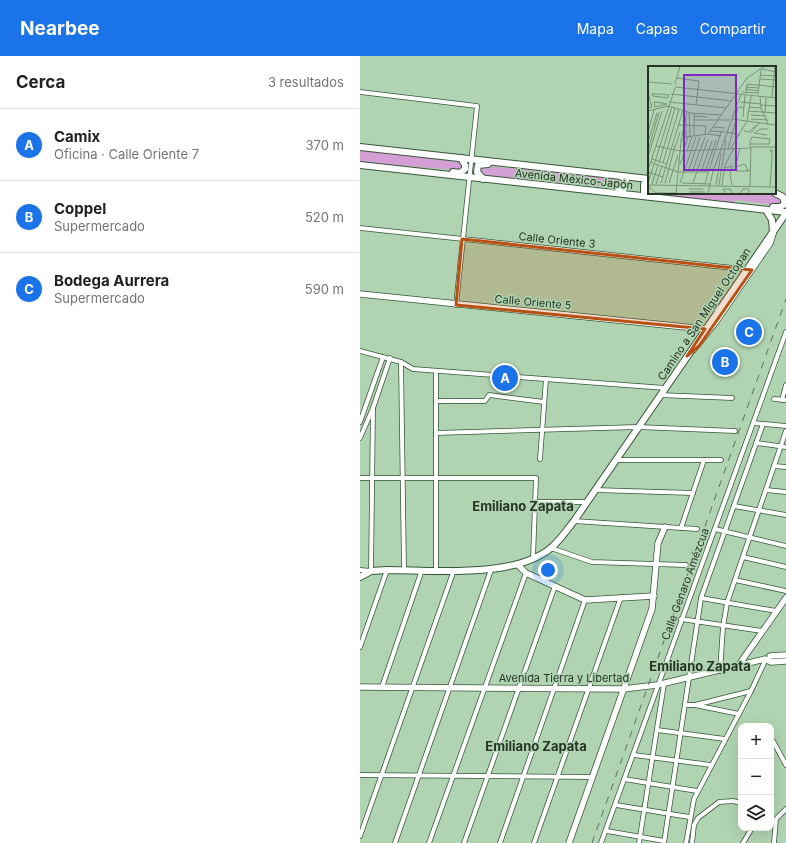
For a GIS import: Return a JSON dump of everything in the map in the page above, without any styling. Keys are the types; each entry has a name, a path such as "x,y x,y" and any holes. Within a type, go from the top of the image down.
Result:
{"main road":[{"name":"Avenida México-Japón","path":"360,147 648,179"},
{"path":"409,171 413,168 460,173 463,171 465,165 461,158"},
{"name":"Avenida México-Japón","path":"360,165 786,212"},
{"path":"483,179 477,172 478,165 522,165"},
{"path":"570,188 580,187 622,190 625,189 627,183 626,179 620,176"},
{"path":"648,182 644,184 643,191 649,197"},
{"path":"734,206 784,206 785,201 783,197 776,194"},
{"path":"766,210 775,229"},
{"name":"Camino a San Miguel Octopan","path":"551,548 574,521 705,329 749,270 786,212"},
{"path":"360,577 371,571 387,570 491,570 517,564 551,548"}],"street":[{"path":"360,92 477,106 468,177 456,305"},
{"name":"Calle Oriente 3","path":"360,228 749,270"},
{"path":"688,356 699,346 749,270"},
{"name":"Calle Oriente 5","path":"360,294 456,305 705,329"},
{"name":"Calle Genaro Amézcua","path":"601,843 607,831 657,685 786,332"},
{"path":"360,351 390,358 413,369 666,388"},
{"path":"360,422 382,357"},
{"path":"360,438 374,408 390,358"},
{"path":"401,362 404,570"},
{"path":"436,371 436,570"},
{"path":"540,459 546,379"},
{"path":"774,399 784,400 786,385"},
{"path":"436,401 485,401 489,395 544,402"},
{"path":"660,395 732,398"},
{"path":"360,570 371,571 374,408"},
{"path":"753,423 786,426"},
{"path":"607,831 640,836 664,842 701,598 763,424"},
{"path":"366,426 374,426"},
{"path":"436,433 638,428 735,431"},
{"path":"720,671 723,627 727,603 786,431"},
{"path":"756,443 786,447"},
{"path":"616,460 721,460"},
{"path":"681,528 704,460"},
{"path":"774,466 786,467"},
{"path":"360,478 536,478 532,558"},
{"path":"595,490 693,493"},
{"path":"766,490 786,492"},
{"path":"534,502 587,502"},
{"path":"734,506 786,515"},
{"path":"574,521 697,529"},
{"path":"569,843 652,609 658,543 665,527"},
{"path":"714,529 750,536 786,546"},
{"path":"551,548 592,562 686,565"},
{"path":"742,557 786,567"},
{"path":"517,564 526,573 585,600 654,596"},
{"path":"360,647 387,570"},
{"path":"382,687 422,570"},
{"path":"360,836 454,570"},
{"path":"395,843 491,570"},
{"path":"429,843 526,573"},
{"path":"735,580 786,591"},
{"path":"464,843 555,586"},
{"path":"534,843 622,597"},
{"path":"701,598 776,611"},
{"path":"738,666 786,598"},
{"path":"500,843 585,600"},
{"path":"681,619 723,627 762,631"},
{"name":"Avenida Tierra y Libertad","path":"361,689 382,687 623,688 664,684 768,658 786,655"},
{"path":"686,843 689,817 692,812 697,791 768,658 771,662 786,662"},
{"path":"639,843 664,684"},
{"path":"695,705 751,691"},
{"path":"685,705 695,705 739,714"},
{"path":"657,730 725,739"},
{"path":"774,743 786,765"},
{"path":"634,755 711,765"},
{"path":"360,775 592,777"},
{"path":"624,779 697,791"},
{"path":"692,843 694,825 698,818 719,802 738,802"},
{"path":"616,805 689,817"},
{"path":"774,843 776,819 786,809"},
{"path":"743,843 750,831"}],"highlighted area":[{"path":"462,239 752,270 699,346 687,356 705,329 456,305"}],"shaded area":[{"path":"360,149 459,160 462,164 461,168 456,170 360,162"},
{"path":"486,166 519,169 523,167 623,178 624,182 623,187 618,188 574,183 571,185 485,176 480,171 482,167"},
{"path":"648,185 648,194 646,193 645,187"},
{"path":"649,194 766,194 777,195 783,201 780,206 736,200 732,203"}],"railway":[{"path":"592,843 786,299"}],"place":[{"name":"Bodega Aurrera","path":"749,332"},
{"name":"Coppel","path":"725,362"},
{"name":"Camix","path":"505,378"}],"district":[{"name":"Emiliano Zapata","path":"523,506"},
{"name":"Emiliano Zapata","path":"700,666"},
{"name":"Emiliano Zapata","path":"536,746"}]}
